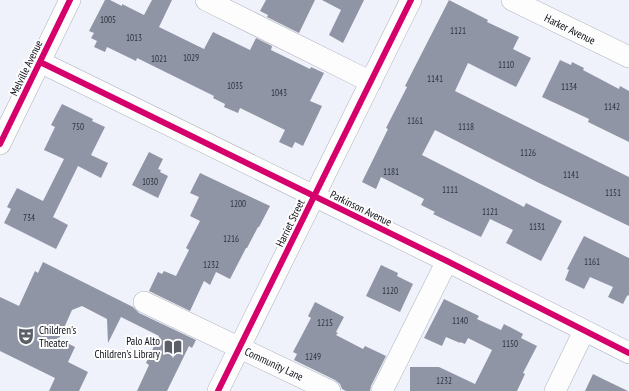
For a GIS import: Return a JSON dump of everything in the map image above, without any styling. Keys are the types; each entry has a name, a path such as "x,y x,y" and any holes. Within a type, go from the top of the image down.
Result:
{"street":[{"name":"Melville Avenue","path":"0,144 70,0"},
{"path":"206,0 371,82"},
{"name":"Harriet Street","path":"218,391 411,0"},
{"name":"Harker Avenue","path":"512,0 629,57"},
{"name":"Parkinson Avenue","path":"40,62 447,261 629,353"},
{"path":"382,391 447,261"},
{"name":"Community Lane","path":"144,302 330,391"},
{"path":"554,391 584,330"}],"building":[{"path":"105,0 110,0 122,6 122,4 144,15 152,0 172,0 159,27 204,49 213,32 250,50 256,38 272,46 271,50 310,69 311,67 324,73 310,101 322,106 303,146 295,142 292,148 279,142 285,130 240,108 238,113 224,107 225,104 213,98 214,96 137,58 136,61 107,47 105,52 94,47 97,41 91,38 94,33 89,31"},
{"path":"266,0 315,0 299,33 267,17 268,15 260,11"},
{"path":"322,0 364,0 343,43 329,35 341,10"},
{"path":"449,0 488,20 487,22 519,37 513,49 531,58 516,87 468,63 455,91 629,177 629,226 537,182 435,130 422,155 524,207 526,203 562,221 541,261 506,243 513,230 490,219 481,237 433,214 435,212 421,205 424,199 381,177 376,189 362,182 388,129 386,128 407,87 405,86"},
{"path":"560,60 571,65 572,62 584,68 583,70 619,89 620,86 629,91 629,142 588,122 589,119 542,97"},
{"path":"62,104 93,119 92,121 105,127 91,155 108,163 101,178 78,166 53,217 68,225 56,249 4,223 11,209 7,207 17,188 43,201 64,159 44,150 55,127 51,125"},
{"path":"149,152 163,159 158,169 161,170 160,172 168,176 158,198 132,185"},
{"path":"200,173 270,206 230,279 216,272 210,285 204,281 190,311 149,291 158,272 162,274 164,271 176,276 189,250 186,248 200,221 190,216 199,197 190,193"},
{"path":"584,236 629,258 629,295 623,304 608,297 613,287 590,277 584,289 565,280 569,270 567,269"},
{"path":"43,262 133,307 139,313 196,340 192,348 189,346 167,391 137,391 149,365 146,363 159,336 121,317 108,343 107,319 82,306 72,310 59,339 75,347 68,362 88,372 79,391 49,391 55,378 0,351 0,297 19,306 35,271 38,273"},
{"path":"381,265 398,273 397,276 413,284 400,312 366,296"},
{"path":"444,299 479,316 477,319 501,330 504,324 523,334 521,338 537,346 523,373 525,374 517,391 410,391 410,367 439,367 475,384 492,350 468,338 465,344 446,337 442,346 424,338"},
{"path":"315,302 344,317 336,332 338,333 336,335 363,349 365,346 386,356 370,391 346,391 342,389 340,384 335,380 294,360 297,354 293,352 311,318 308,316"},
{"path":"593,374 605,380 628,391 585,391"}],"cycle path":[{"path":"0,144 70,0"},
{"path":"218,391 411,0"},
{"path":"40,62 447,261 629,353"}],"place":[{"name":"Children's Theater","path":"26,336"},
{"name":"Palo Alto Children’s Library","path":"173,347"}]}
